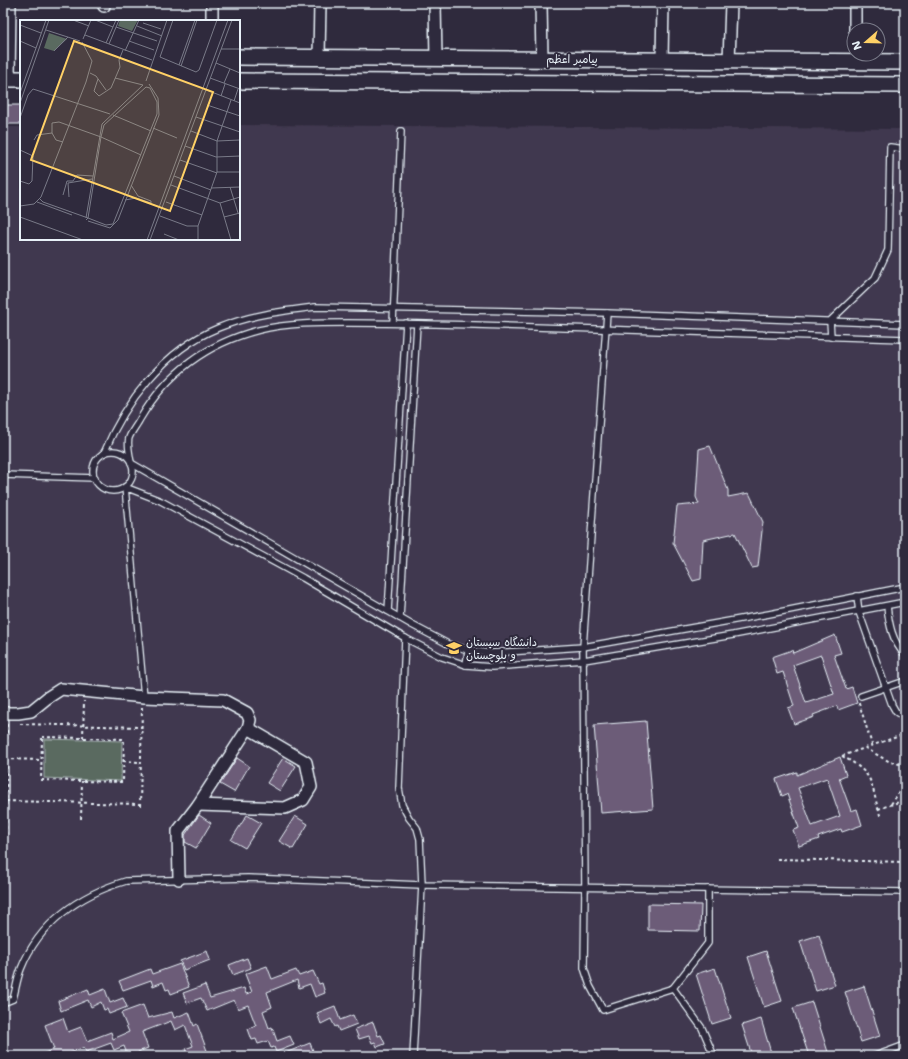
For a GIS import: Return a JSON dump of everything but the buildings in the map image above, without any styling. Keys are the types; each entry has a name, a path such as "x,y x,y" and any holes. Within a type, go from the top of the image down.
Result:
{"main road":[{"path":"8,3 10,79"},
{"name":"پیامبر اعظم","path":"240,57 319,56 436,59 903,62"},
{"path":"240,81 903,85 903,62"}],"street":[{"path":"212,3 212,20"},
{"path":"319,56 320,3"},
{"path":"435,3 436,59"},
{"path":"541,3 542,59"},
{"path":"662,60 663,3"},
{"path":"729,61 730,3"},
{"path":"855,22 856,3"},
{"path":"3,713 31,711 47,698 61,690 223,700 246,713 250,720 248,728 198,805 178,831 179,879"},
{"path":"198,805 285,808 303,800 310,787 306,762 248,728"}],"lane":[{"path":"393,323 401,131"},
{"path":"830,337 830,321 853,301 875,278 888,250 890,147 905,149"},
{"path":"905,182 905,261"},
{"path":"905,324 607,313 316,307 257,316 218,328 197,338 155,374 132,399 114,429 104,453 99,457 94,466 95,478 98,483 108,490 119,490 125,487 132,476 128,439 146,409 183,368 204,351 224,341 260,330 288,325 406,323 905,339"},
{"path":"607,313 584,647 584,968 590,986 603,1010 674,988 708,943 708,889"},
{"path":"388,611 406,323"},
{"path":"400,618 417,324"},
{"path":"104,453 116,451 128,458 131,463 400,618 448,644 468,650 490,653 584,647 905,587"},
{"path":"3,475 95,478"},
{"path":"125,487 161,501 303,578 405,638 442,657 466,665 492,667 584,660 859,612 905,602"},
{"path":"125,487 143,696"},
{"path":"857,596 859,612 886,687 896,712 905,718"},
{"path":"887,606 895,642 905,655"},
{"path":"405,638 399,788 402,805 409,818 417,828 420,839 422,885 413,1056"},
{"path":"466,665 468,650"},
{"path":"861,696 905,681"},
{"path":"3,1003 13,999 21,969 38,938 54,919 89,895 108,886 126,881 248,878 422,885 905,892"},
{"path":"674,988 702,1028 714,1056"},
{"path":"875,1056 905,1045"}],"path":[{"path":"83,738 84,691"},
{"path":"6,801 140,805 143,696"},
{"path":"858,702 872,745"},
{"path":"6,841 6,724 141,727"},
{"path":"881,818 875,800 873,785 869,776 858,765 842,756 905,734"},
{"path":"42,737 124,739 123,782 41,780 41,760 42,737"},
{"path":"865,748 890,762 905,765"},
{"path":"6,759 41,760"},
{"path":"124,762 140,762"},
{"path":"82,781 82,819"},
{"path":"891,804 905,784"},
{"path":"878,809 905,800"},
{"path":"777,859 905,862"}],"shaded area":[{"name":"دانشگاه سیستان و بلوچستان","path":"240,125 905,129 905,1056 3,1056 3,127 20,127 20,240 240,240"}],"green space":[{"path":"44,739 122,741 121,781 44,778"}],"place":[{"name":"دانشگاه سیستان و بلوچستان","path":"454,648"}]}
